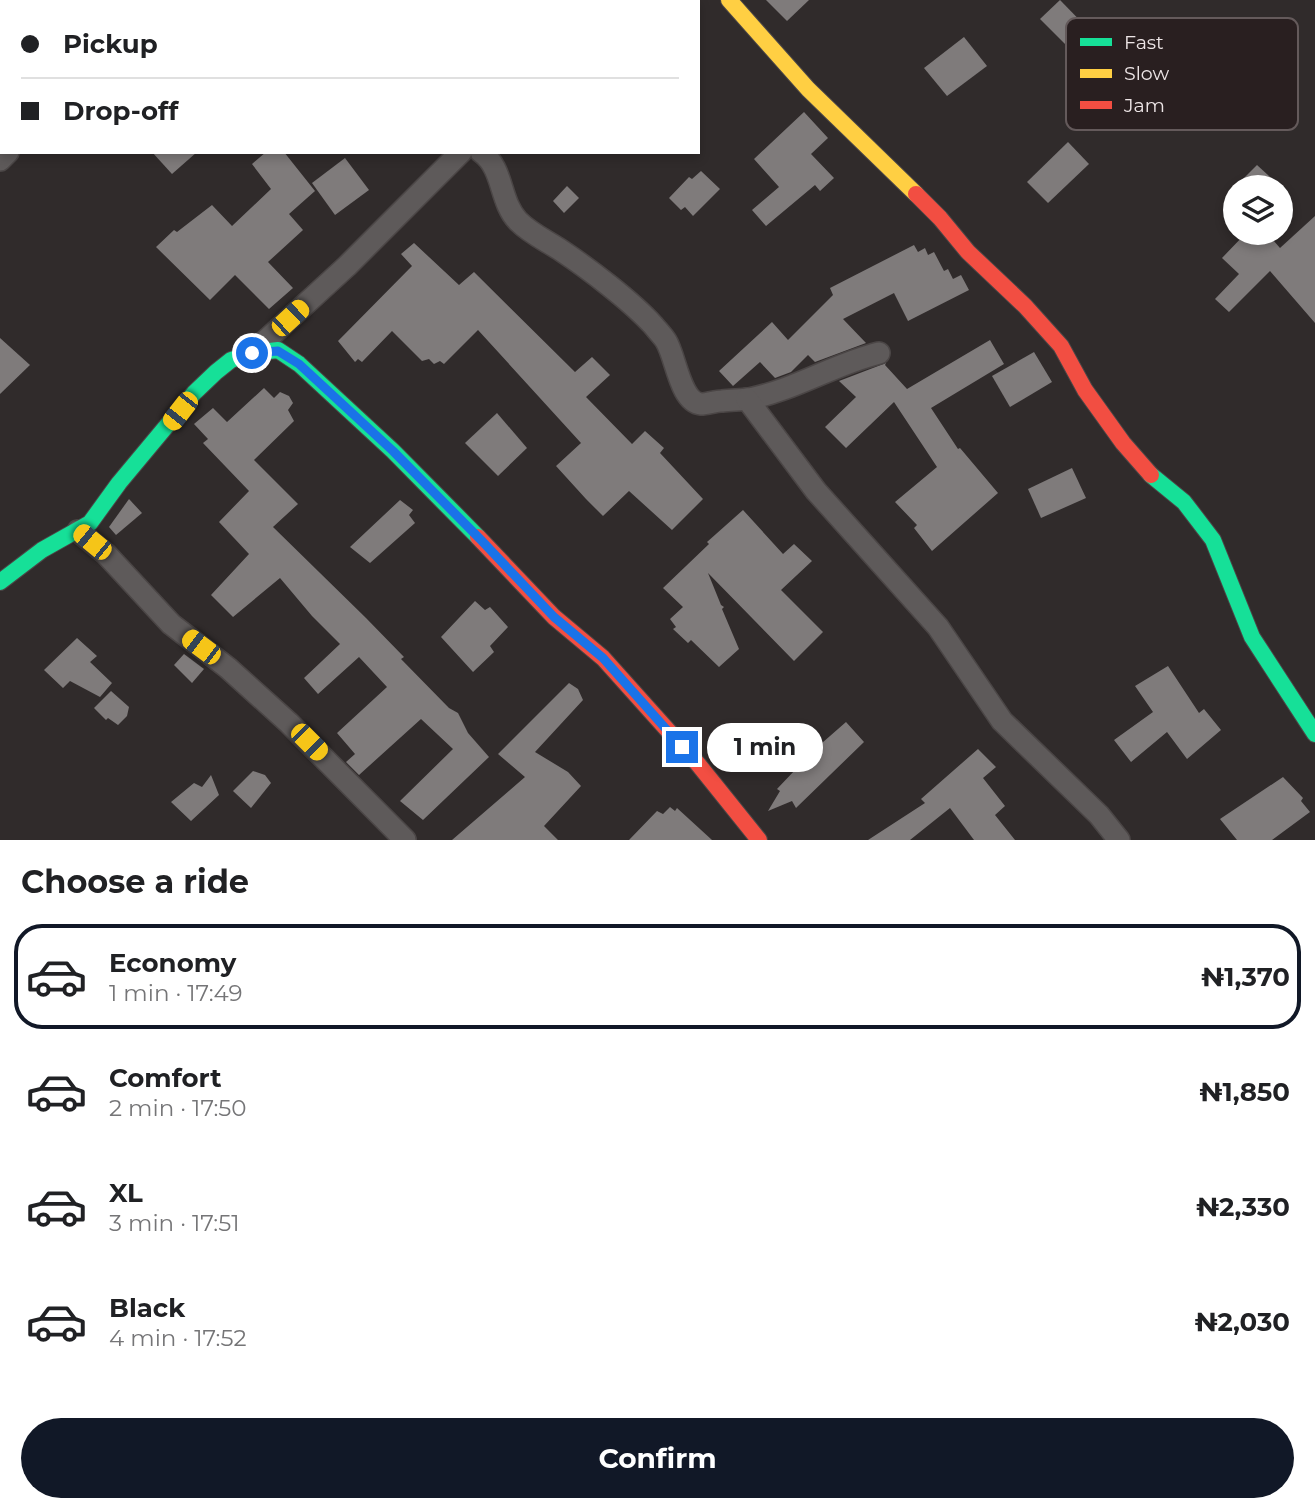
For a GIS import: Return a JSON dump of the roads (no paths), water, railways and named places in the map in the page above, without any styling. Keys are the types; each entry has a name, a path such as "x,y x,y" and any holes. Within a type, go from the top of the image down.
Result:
{"street":[{"path":"729,0 808,89 940,218 968,251 1025,306 1061,346 1085,390 1123,443 1153,478 1184,502 1213,540 1252,637 1315,734"},
{"path":"252,353 347,266 459,154"},
{"path":"483,154 495,167 504,198 515,218 530,232 561,250 596,276 658,332 667,342 689,398 699,404 747,399 797,383 850,360 879,353"},
{"path":"0,582 42,550 90,523 119,483 194,393 231,360 252,353 278,351 299,364 393,451 554,617 603,658 698,764 760,840"},
{"path":"747,399 816,491 938,626 1002,721 1099,815 1119,840"},
{"path":"78,531 106,554 171,624 222,663 289,723 405,840"}]}
